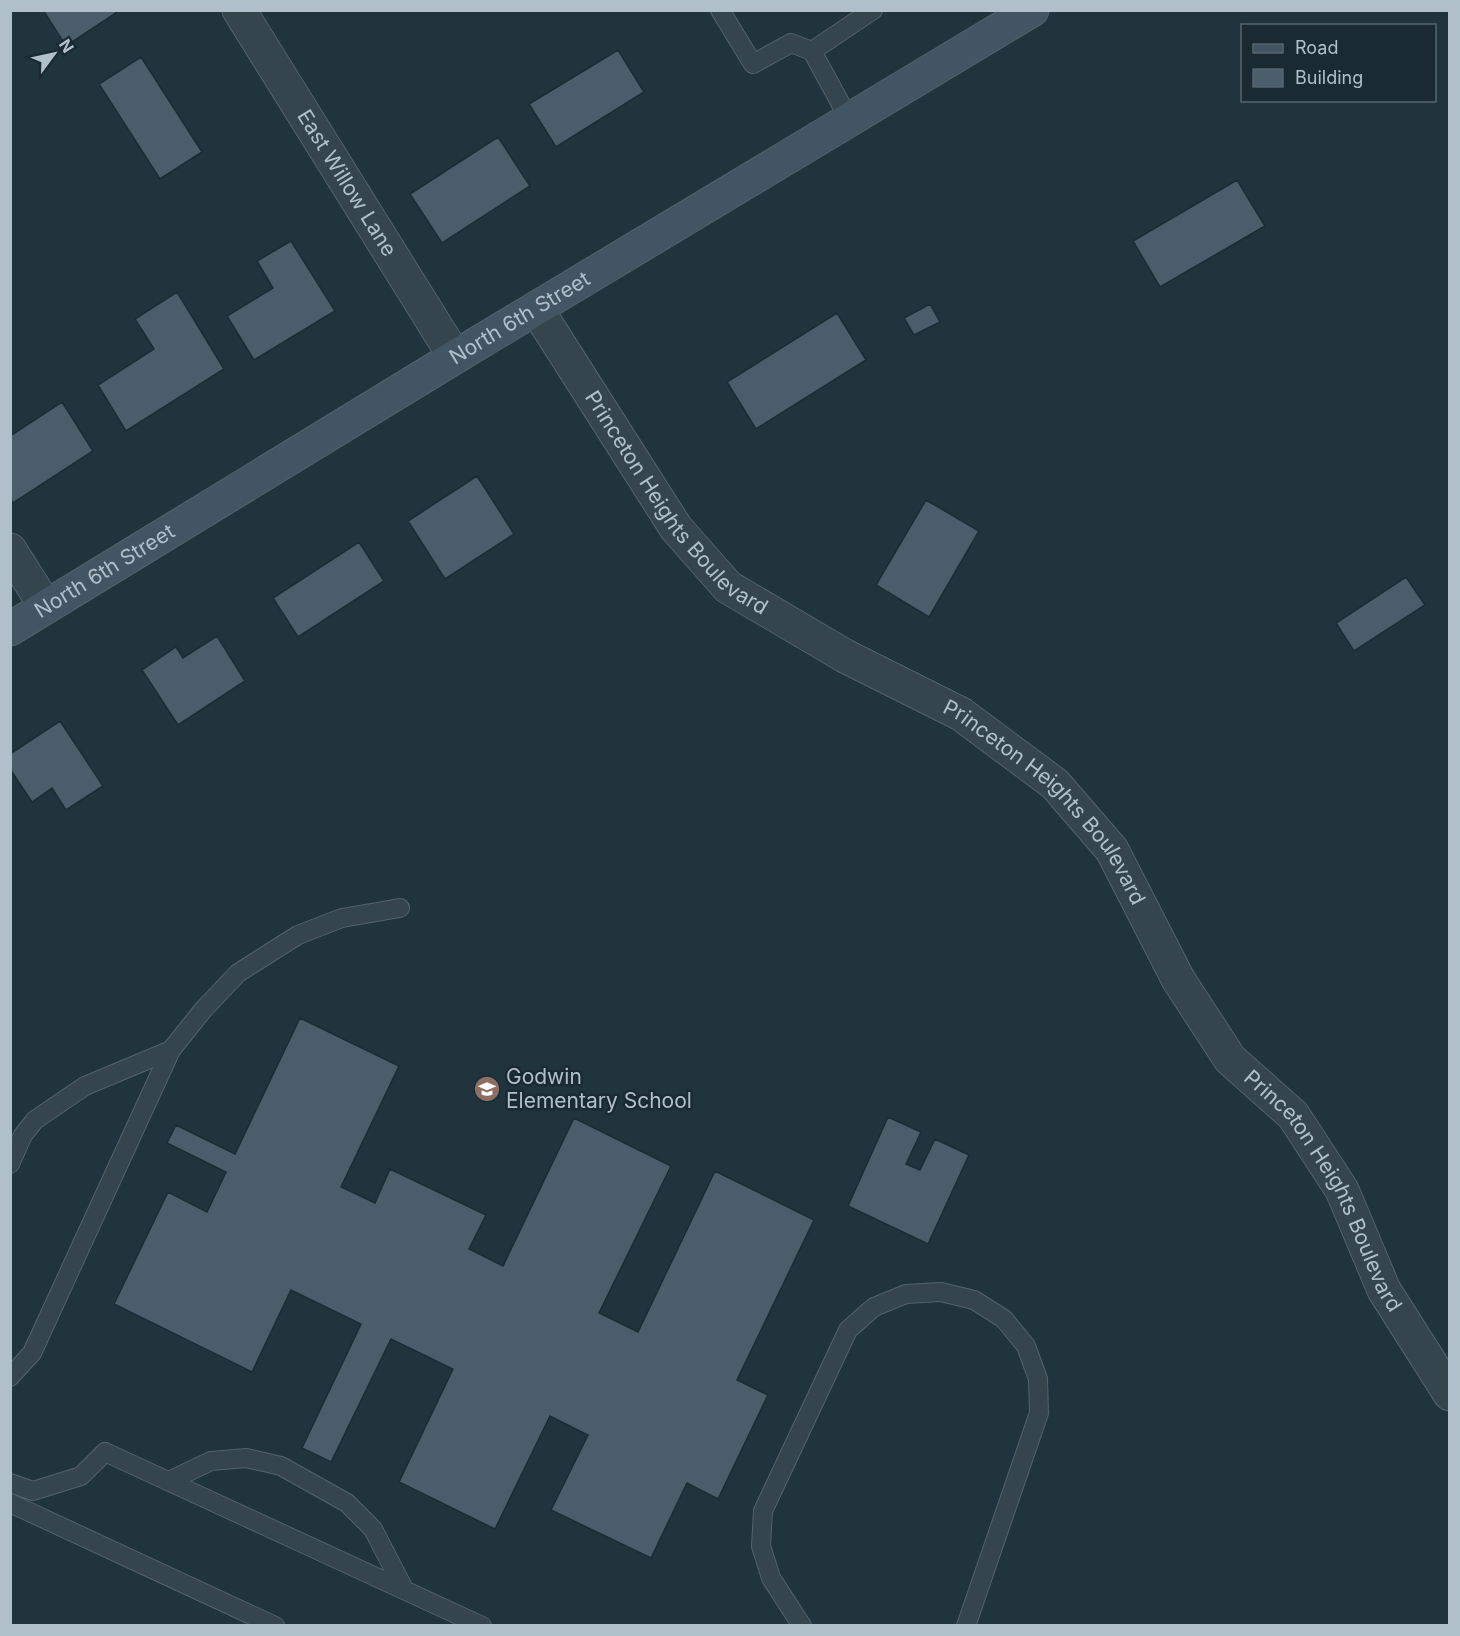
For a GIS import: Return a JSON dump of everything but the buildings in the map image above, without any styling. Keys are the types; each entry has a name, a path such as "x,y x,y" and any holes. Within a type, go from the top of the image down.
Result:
{"main road":[{"name":"North 6th Street","path":"10,629 455,357 1032,10"}],"street":[{"name":"East Willow Lane","path":"239,10 455,357"},
{"name":"Princeton Heights Boulevard","path":"537,308 676,528 728,587 844,656 962,714 1055,784 1112,850 1178,979 1230,1059 1293,1115 1342,1190 1383,1290 1449,1394"},
{"path":"10,550 46,607"}],"lane":[{"path":"720,10 753,64 791,43 812,51 849,119"},
{"path":"812,51 873,10"},
{"path":"10,1377 32,1353 171,1050 202,1010 238,973 298,935 342,918 400,908"},
{"path":"10,1164 23,1135 36,1120 86,1086 171,1050"},
{"path":"802,1626 771,1578 761,1546 763,1511 848,1330 874,1307 906,1294 941,1292 974,1300 1004,1319 1026,1346 1038,1378 1039,1413 966,1626"},
{"path":"10,1484 33,1491 81,1476 105,1452 482,1626"},
{"path":"169,1481 210,1461 246,1458 281,1466 347,1503 373,1529 404,1589"},
{"path":"10,1503 275,1626"}],"place":[{"name":"Godwin Elementary School","path":"487,1089"}]}
